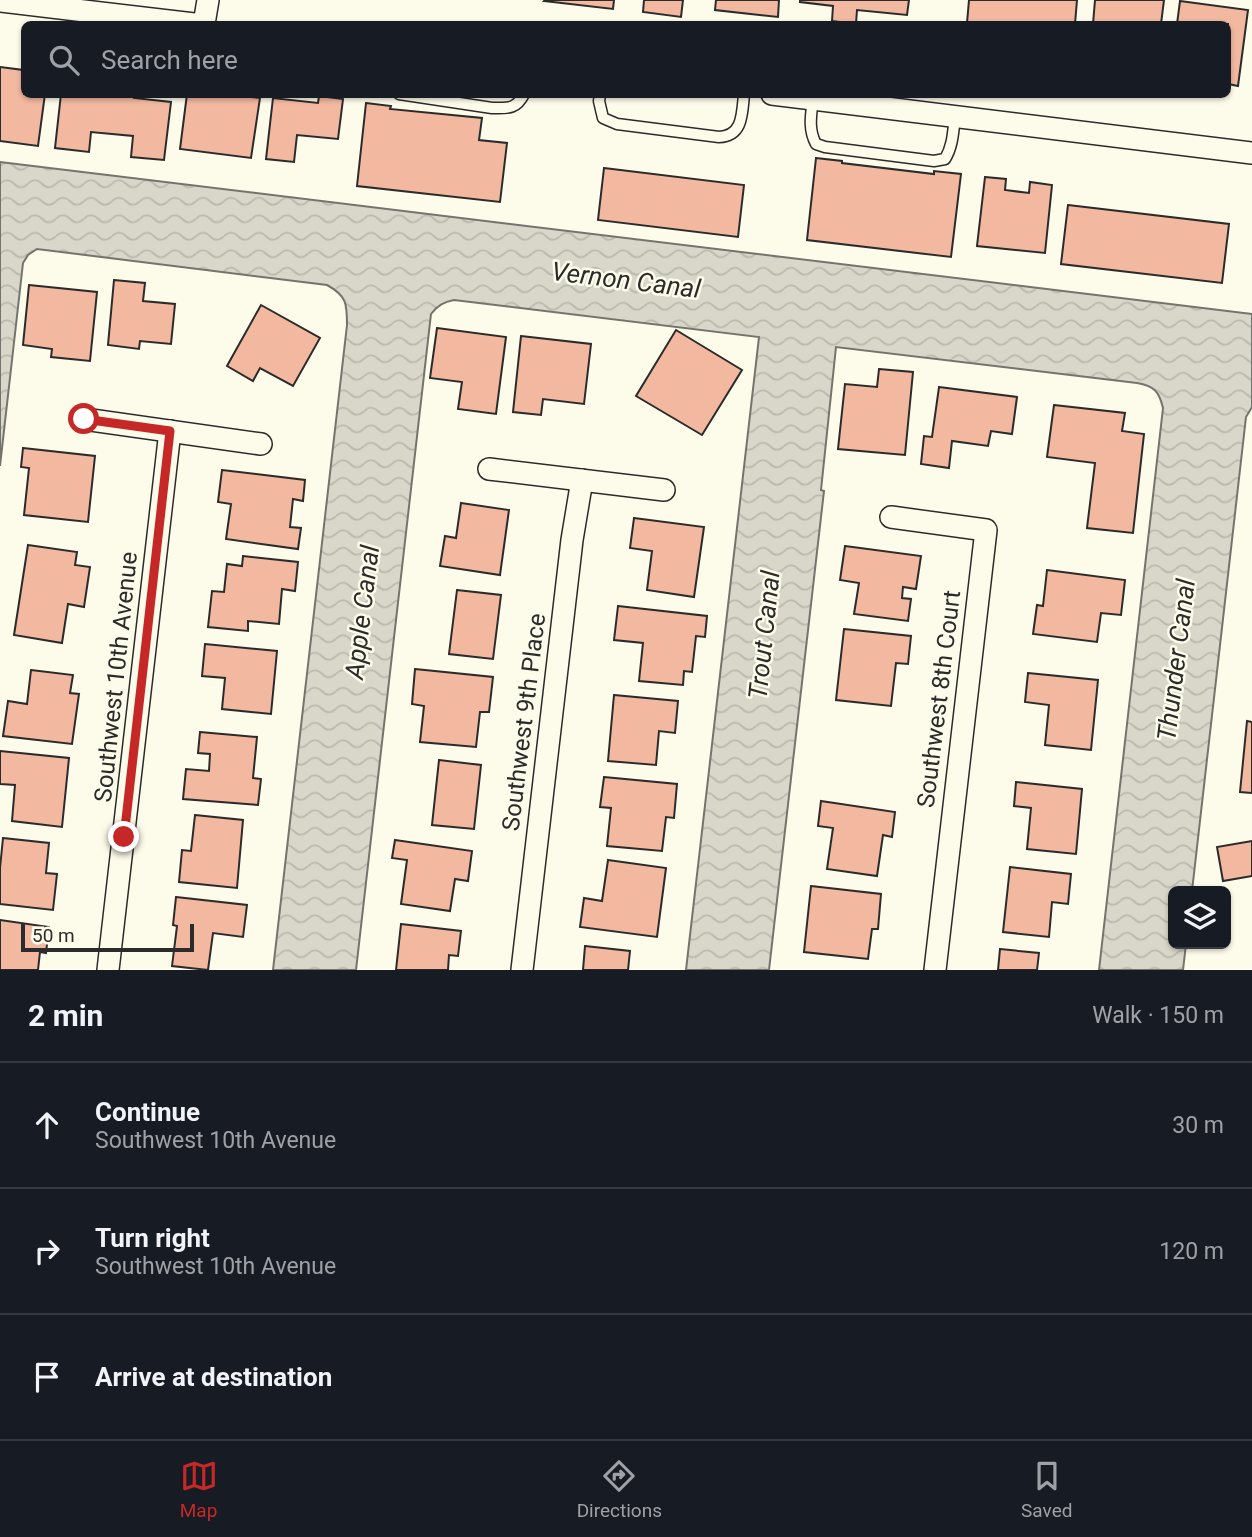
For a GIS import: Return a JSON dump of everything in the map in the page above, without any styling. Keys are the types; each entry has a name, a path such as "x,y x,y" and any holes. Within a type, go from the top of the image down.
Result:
{"street":[{"path":"204,21 208,0"},
{"path":"0,1 125,20"},
{"path":"805,98 1252,153"},
{"path":"84,419 261,444"},
{"name":"Southwest 10th Avenue","path":"108,970 170,431"},
{"path":"489,469 664,490"},
{"name":"Southwest 9th Place","path":"522,970 570,554 582,480"},
{"name":"Southwest 8th Court","path":"891,517 986,530 935,970"}],"lane":[{"path":"426,98 492,108 512,107 522,98"},
{"path":"599,98 603,118 617,124 719,137 734,134 744,98"},
{"path":"813,99 810,124 811,136 816,144 934,161 945,159 948,154 955,117"}],"water":[{"path":"0,162 1252,314 1252,407 1246,417 1193,886 1168,886 1168,949 1185,949 1183,970 1099,970 1163,408 1160,397 1148,386 836,347 821,490 824,491 769,970 686,970 759,337 454,300 441,304 431,314 356,970 273,970 347,325 347,311 342,297 327,285 37,249 28,255 23,263 0,466"}],"building":[{"path":"545,0 614,0 613,9"},
{"path":"644,0 683,0 681,17 643,12"},
{"path":"716,0 779,0 778,17 715,10"},
{"path":"909,0 907,15 857,10 856,21 832,21 833,6 800,2"},
{"path":"969,0 1077,0 1075,21 967,21"},
{"path":"1095,0 1164,0 1161,21 1093,21"},
{"path":"1180,1 1248,10 1238,86 1231,85 1231,21 1177,21"},
{"path":"0,67 21,70 21,98 44,98 38,146 0,141"},
{"path":"61,98 134,98 171,102 164,160 131,157 133,136 91,132 89,152 55,148"},
{"path":"186,98 260,98 251,158 180,149"},
{"path":"273,98 318,103 319,98 343,99 338,139 297,135 294,162 266,159"},
{"path":"366,103 391,106 390,109 482,118 479,140 507,143 500,202 357,186"},
{"path":"816,158 934,174 934,171 961,174 951,257 807,240"},
{"path":"604,168 744,185 738,237 598,220"},
{"path":"985,177 1006,179 1005,190 1029,193 1030,182 1052,185 1045,253 977,246"},
{"path":"1068,205 1229,224 1222,283 1061,264"},
{"path":"114,280 145,283 143,301 175,304 171,344 140,341 139,349 108,345"},
{"path":"29,285 97,292 90,361 51,357 52,349 23,345"},
{"path":"261,305 320,338 293,386 260,368 253,381 227,366"},
{"path":"437,328 506,337 496,414 458,409 462,382 430,378"},
{"path":"676,330 742,370 702,435 636,396"},
{"path":"521,336 591,344 584,404 543,399 541,415 513,412"},
{"path":"879,369 913,372 905,455 838,449 845,384 877,387"},
{"path":"939,387 1017,397 1012,434 991,431 988,446 952,441 949,468 921,464 924,436 932,437"},
{"path":"1054,405 1125,413 1122,431 1144,434 1133,533 1087,528 1095,463 1047,457"},
{"path":"23,448 95,456 88,522 24,515 29,468 21,467"},
{"path":"222,470 305,480 303,501 293,499 290,527 301,528 298,549 226,539 231,504 218,502"},
{"path":"461,503 509,510 500,575 440,566 445,536 456,538"},
{"path":"634,518 704,527 694,597 647,590 652,551 630,548"},
{"path":"28,545 77,552 75,565 90,567 84,607 68,604 62,643 14,635"},
{"path":"845,546 921,556 916,589 903,587 902,598 911,599 908,621 854,614 859,583 840,580"},
{"path":"243,556 298,562 295,591 282,589 279,624 248,621 248,631 208,627 212,591 224,592 227,564 242,566"},
{"path":"1047,570 1125,580 1121,615 1101,613 1097,642 1033,634 1037,605 1043,606"},
{"path":"457,590 501,595 493,659 449,654"},
{"path":"618,606 707,616 705,637 696,636 692,672 684,671 683,685 639,681 643,643 614,640"},
{"path":"844,629 911,636 908,664 896,663 891,706 836,700"},
{"path":"205,644 277,651 271,714 222,709 225,678 202,676"},
{"path":"415,669 493,677 489,712 480,712 476,747 420,742 424,706 412,704"},
{"path":"31,670 73,675 70,693 79,694 72,744 3,736 8,701 27,704"},
{"path":"1028,673 1098,680 1091,750 1045,745 1049,705 1025,702"},
{"path":"614,695 678,701 675,733 659,731 656,765 608,761"},
{"path":"1247,721 1252,722 1252,793 1240,792"},
{"path":"200,732 257,737 253,778 261,779 258,805 183,799 186,769 209,771 210,754 198,753"},
{"path":"0,751 69,758 62,827 12,821 15,785 0,784"},
{"path":"439,760 481,765 474,829 432,825"},
{"path":"604,777 677,784 674,818 666,817 662,851 607,846 611,808 600,807"},
{"path":"1016,782 1082,789 1076,854 1027,849 1031,808 1014,806"},
{"path":"821,801 895,812 892,837 883,835 877,876 827,869 833,828 818,826"},
{"path":"195,815 243,820 237,888 179,882 182,850 191,851"},
{"path":"3,838 49,843 46,873 57,874 53,910 0,904"},
{"path":"395,840 472,851 468,881 455,879 450,911 401,904 407,860 392,858"},
{"path":"1252,841 1252,876 1223,881 1217,847"},
{"path":"608,860 666,868 657,937 580,927 584,898 602,901"},
{"path":"1010,867 1071,874 1068,904 1052,902 1049,937 1003,932"},
{"path":"811,886 881,894 878,929 872,929 868,959 804,952"},
{"path":"176,897 247,905 243,937 213,933 208,970 172,966 177,926 173,925"},
{"path":"0,920 49,927 46,953 40,952 38,970 0,970"},
{"path":"401,924 461,931 458,956 449,955 448,970 396,970"},
{"path":"585,946 630,951 628,970 583,970"},
{"path":"1000,949 1039,953 1037,970 998,970"}],"route":[{"path":"84,419 170,431 124,837"}],"water label":[{"name":"Vernon Canal","path":"626,280"},
{"name":"Apple Canal","path":"362,612"},
{"name":"Trout Canal","path":"764,635"},
{"name":"Thunder Canal","path":"1176,660"}]}
